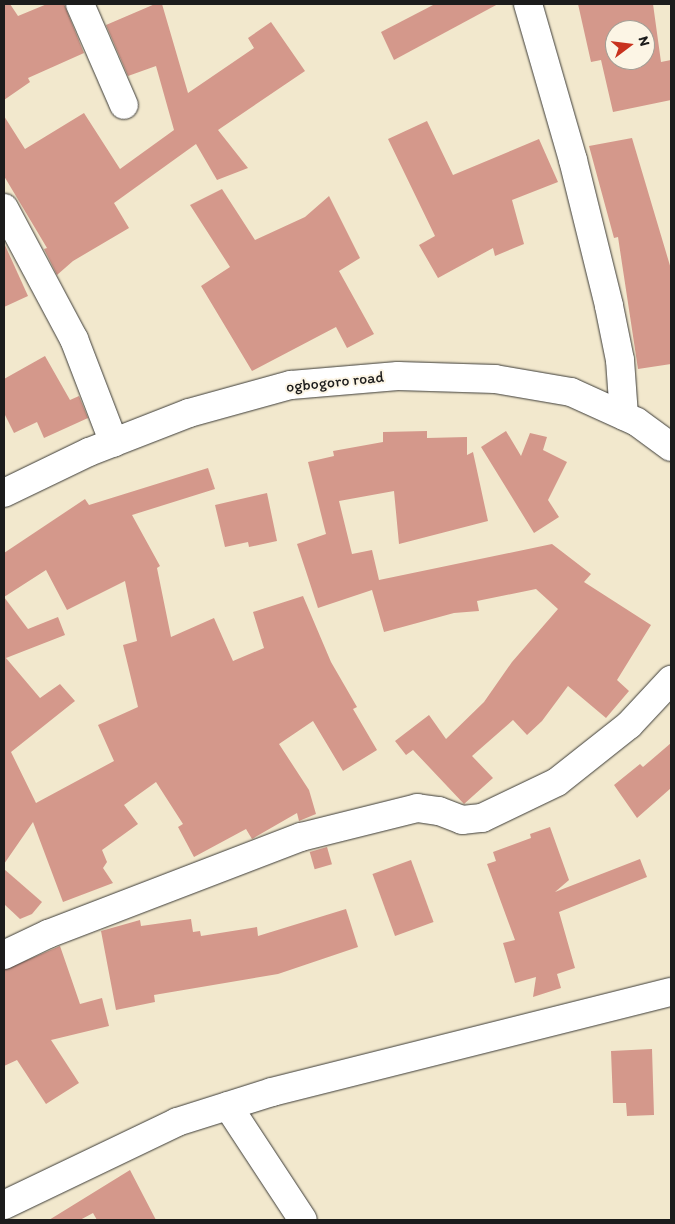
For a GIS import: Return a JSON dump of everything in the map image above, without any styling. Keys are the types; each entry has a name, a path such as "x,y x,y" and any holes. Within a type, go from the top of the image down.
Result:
{"street":[{"path":"80,4 124,105"},
{"path":"528,4 573,160 609,306 620,360 624,416"},
{"path":"4,208 74,339 114,443"},
{"name":"ogbogoro road","path":"4,493 114,443 189,413 291,385 398,376 495,379 571,392 624,416 671,447"},
{"path":"4,955 48,934 301,837 416,808 439,811 462,820 482,818 557,782 629,725 671,680"},
{"path":"4,1205 176,1122 228,1106 671,992"},
{"path":"228,1106 303,1220"}],"building":[{"path":"4,4 10,4 18,16 47,4 64,4 84,53 28,78 30,82 4,100"},
{"path":"155,4 162,4 188,93 254,48 248,38 271,22 305,71 218,130 248,168 217,180 196,144 114,203 129,228 73,261 57,275 44,249 47,248 4,176 4,116 25,149 84,113 120,169 174,130 156,66 128,76 106,25"},
{"path":"435,4 498,4 394,60 381,32"},
{"path":"578,4 653,4 661,62 671,60 671,100 613,112 601,60 591,62"},
{"path":"427,121 453,175 539,139 558,182 512,200 524,244 495,256 493,248 438,278 419,245 435,236 388,139"},
{"path":"632,138 671,269 671,364 638,369 618,237 614,238 589,146"},
{"path":"222,189 255,240 305,217 329,196 360,258 339,271 374,334 347,348 336,327 252,371 201,286 230,267 190,205"},
{"path":"4,243 28,296 4,307"},
{"path":"45,356 70,400 79,396 88,418 44,438 37,422 14,433 4,413 4,379"},
{"path":"427,431 427,438 467,437 467,455 473,452 488,521 399,544 394,491 339,501 352,554 372,550 379,580 552,544 591,574 584,582 651,625 617,680 629,691 606,718 568,686 542,721 527,735 513,720 472,756 493,778 464,804 413,750 406,755 395,741 429,715 446,739 484,702 512,662 558,609 536,589 477,601 479,611 454,613 384,632 372,590 318,608 297,544 326,534 308,462 334,456 333,451 383,442 383,432"},
{"path":"506,431 521,456 530,433 547,437 543,450 567,462 548,500 559,517 534,533 481,447"},
{"path":"208,468 215,489 132,515 160,566 157,568 171,637 214,618 233,661 264,648 253,612 303,596 331,662 357,707 353,709 377,750 343,771 313,721 279,744 309,790 316,814 299,821 297,813 252,839 246,829 194,857 178,827 183,824 156,782 124,805 138,824 102,850 107,862 103,868 113,883 63,902 33,822 4,864 4,597 4,553 85,499 89,505","holes":["46,570 67,610 125,581 137,641 123,645 138,707 98,725 114,761 36,803 11,752 75,701 60,684 40,698 6,658 65,635 58,617 28,629 4,597"]},
{"path":"267,493 277,541 249,547 248,542 225,547 215,505"},
{"path":"671,743 671,788 637,818 614,785 640,764 643,767"},
{"path":"550,827 569,880 555,892 640,859 647,877 559,912 575,968 557,974 561,988 533,997 536,977 515,983 503,943 515,940 487,864 496,861 493,852 531,838 530,834"},
{"path":"327,847 332,864 315,869 310,852"},
{"path":"411,860 434,922 395,936 372,874"},
{"path":"4,869 42,902 32,914 20,919 4,904"},
{"path":"346,909 358,947 278,974 154,995 155,1002 116,1010 101,931 140,920 141,926 191,919 193,932 200,931 201,936 257,927 258,936"},
{"path":"60,946 80,1004 102,998 109,1026 51,1040 79,1083 46,1104 17,1060 4,1066 4,970"},
{"path":"652,1049 654,1115 627,1116 626,1103 613,1103 611,1051"},
{"path":"130,1170 156,1220 97,1220 93,1213 80,1220 49,1220"}]}
